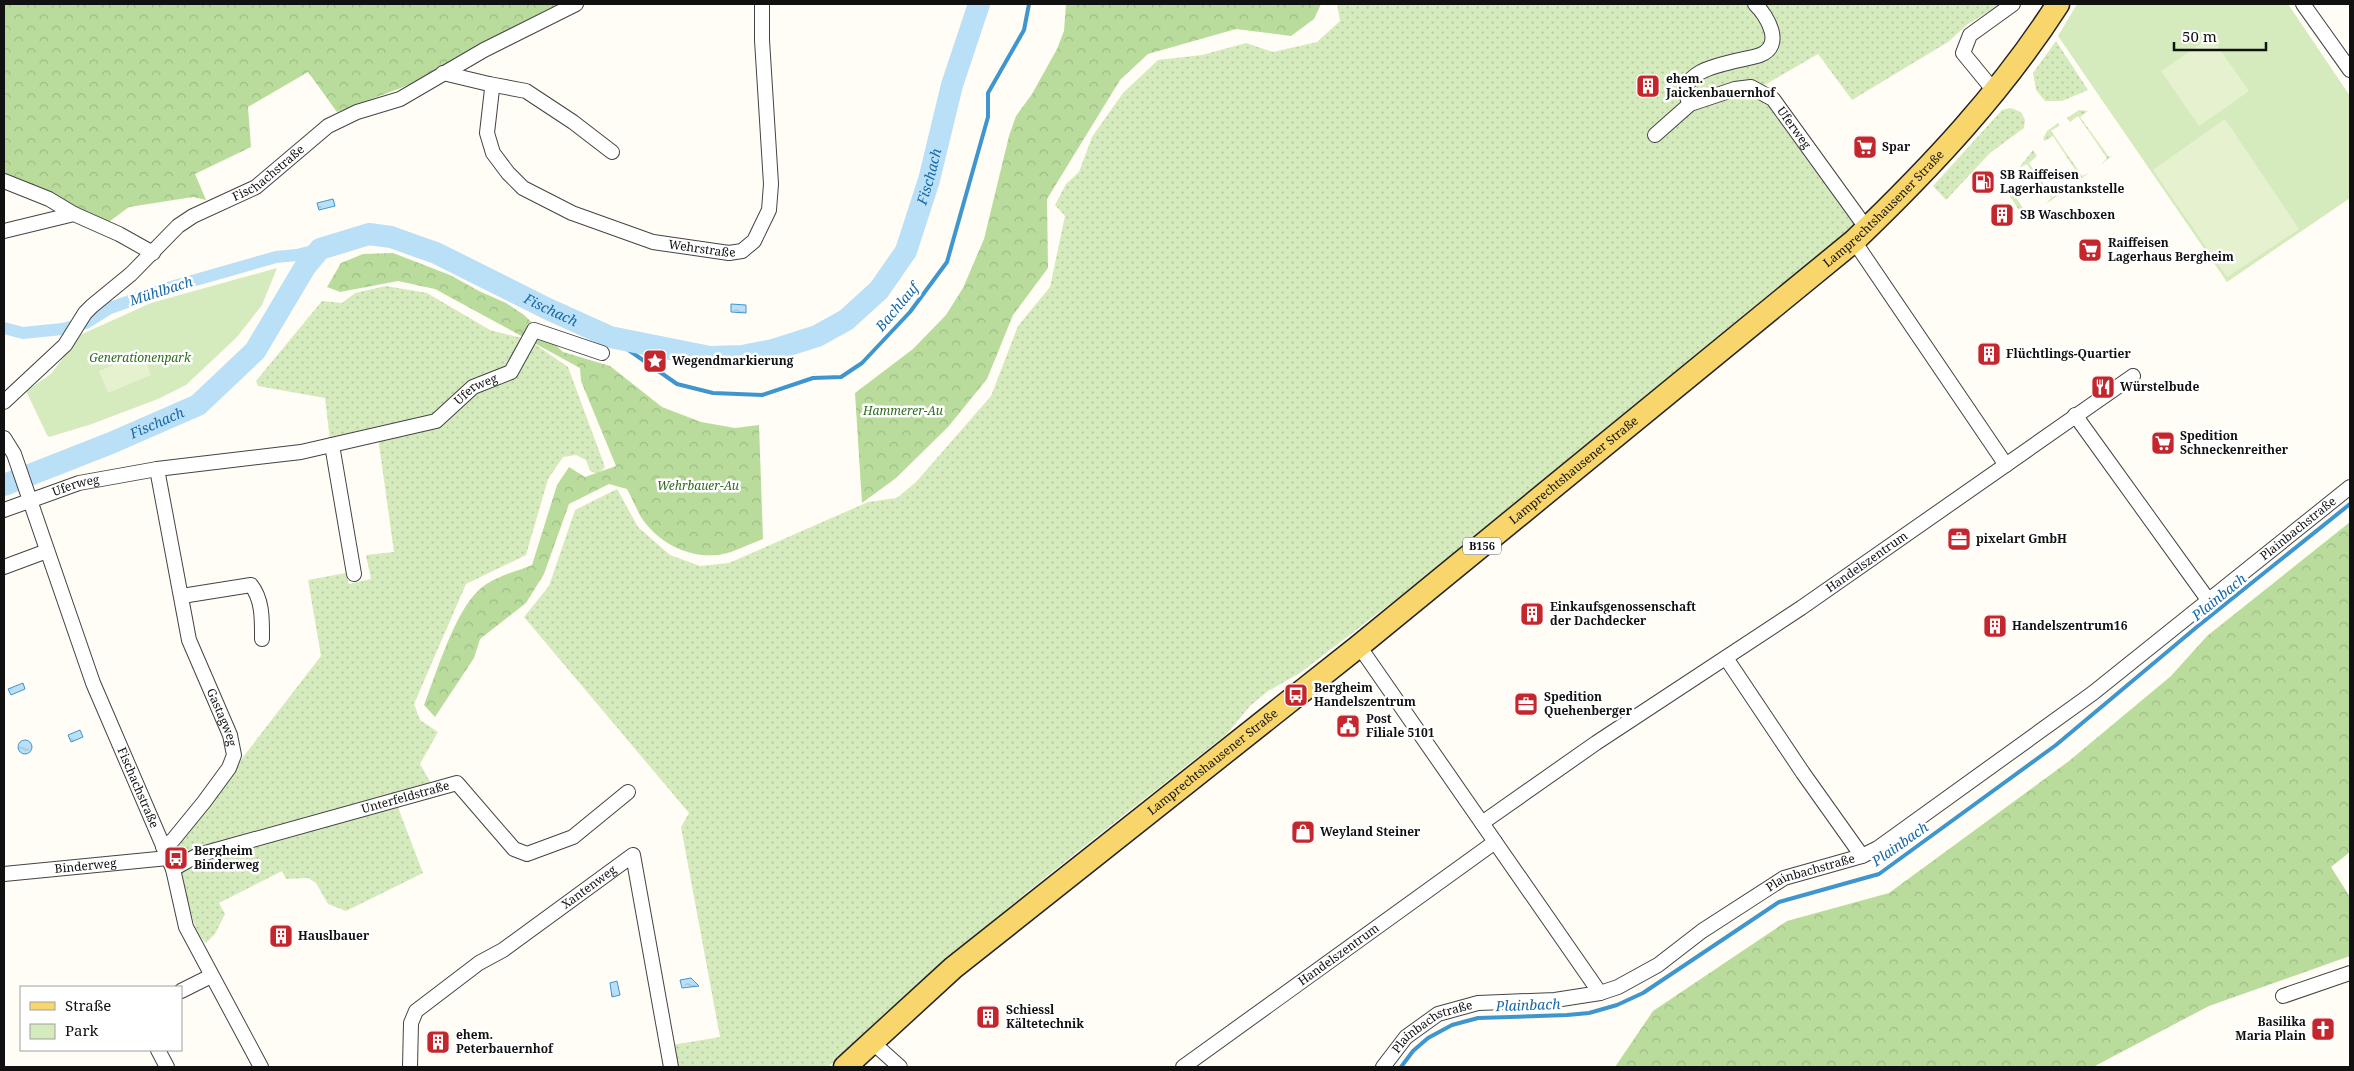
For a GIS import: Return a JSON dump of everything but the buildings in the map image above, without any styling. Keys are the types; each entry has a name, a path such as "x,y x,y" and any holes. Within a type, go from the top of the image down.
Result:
{"main road":[{"name":"Lamprechtshausener Straße","path":"868,1044 953,968 1359,646 1861,235 1926,171 1995,92 2036,38 2058,4"},
{"name":"B156","path":"845,1067 868,1044"}],"street":[{"name":"Fischachstraße","path":"4,402 65,345 85,313 153,253 178,226 193,216 256,187 328,126 357,112 400,100 443,73 576,4"},
{"name":"Wehrstraße","path":"489,84 492,89 487,133 493,153 508,173 532,193 572,213 653,242 728,253 742,250 754,241 769,210 771,184 762,40 762,4"},
{"path":"1690,104 1687,98 1688,87 1692,79 1715,65 1762,55 1768,48 1772,33 1771,23 1755,4"},
{"path":"1995,92 1963,53 1970,35 2013,4"},
{"path":"2303,4 2350,70"},
{"path":"443,73 526,91 574,122 612,152"},
{"name":"Uferweg","path":"1655,135 1690,104 1735,89 1751,87 1774,99 1861,235"},
{"path":"4,181 49,199 74,214 119,234 153,253"},
{"path":"4,231 74,214"},
{"path":"1861,235 2006,465"},
{"name":"Uferweg","path":"30,501 79,483 157,469 301,452 402,427 436,421 473,387 511,372 534,330 602,353"},
{"name":"Handelszentrum","path":"1482,823 1596,744 1726,658 2006,465 2074,415 2133,376"},
{"path":"2074,415 2209,601"},
{"name":"Fischachstraße","path":"4,438 16,460 93,683 168,858 186,927 261,1067"},
{"path":"332,445 354,574"},
{"name":"Gastagweg","path":"157,469 189,640 230,735 234,755 230,768 173,840 168,858"},
{"name":"Plainbachstraße","path":"1383,1067 1406,1037 1438,1014 1478,1003 1555,1000 1618,987 1658,965 1702,931 1784,878 1862,856 1886,843 2093,693 2350,487"},
{"path":"4,510 30,501"},
{"path":"4,567 48,551"},
{"path":"182,596 252,585 257,595 262,615 262,639"},
{"path":"1359,646 1600,992"},
{"path":"1726,658 1803,773 1862,856"},
{"name":"Unterfeldstraße","path":"168,858 198,855 457,783 514,849 527,854 573,837 628,792"},
{"name":"Handelszentrum","path":"1183,1067 1495,842"},
{"name":"Xantenweg","path":"410,1067 412,1023 416,1011 479,963 503,950 633,855 671,1067"},
{"name":"Binderweg","path":"4,874 168,858"},
{"path":"2283,996 2350,973"},
{"path":"182,990 211,976"},
{"path":"868,1044 900,1067"},
{"path":"159,1051 167,1067"}],"green space":[{"path":"4,4 558,4 422,80 337,112 308,72 248,107 251,147 195,174 206,200 193,197 129,207 106,224 4,177"},
{"name":"Hammerer-Au","path":"1066,4 1321,4 1314,19 1291,36 1236,29 1148,54 1120,80 1047,199 1048,268 1013,315 987,379 948,427 896,478 862,503 855,393 913,349 946,315 963,288 984,239 1009,136 1016,116 1032,94 1057,49 1064,31"},
{"path":"1337,4 2001,4 1968,24 1948,42 1852,100 1818,54 1763,86 1767,99 1854,218 1855,226 1718,341 1403,594 1300,673 1268,691 1250,706 1227,734 973,937 828,1067 676,1067 672,1045 720,1037 681,827 689,813 524,617 549,586 575,510 617,489 638,527 670,555 700,566 729,563 868,502 897,498 916,482 991,396 1018,326 1050,287 1065,216 1055,205 1066,184 1079,172 1092,137 1123,93 1158,60 1202,55 1246,43 1273,52 1317,42 1340,21"},
{"path":"2077,4 2288,4 2350,96 2350,198 2227,282 2058,36"},
{"path":"2211,37 2249,91 2199,126 2161,71"},
{"path":"2056,41 2088,90 2062,101 2045,101 2036,90 2033,73"},
{"path":"2011,108 2021,112 2025,120 2024,128 1990,153 1946,200 1933,186 2002,110"},
{"path":"2079,110 2088,111 2080,117 2109,157 2113,155 2102,164 2107,158 2078,116 2070,122 2067,118"},
{"path":"2225,119 2299,229 2227,277 2153,170"},
{"path":"2058,123 2060,125 2051,131 2082,176 2089,173 2075,183 2080,177 2053,136 2045,141 2043,139 2047,131"},
{"path":"2033,150 2037,156 2029,163 2052,197 2060,194 2046,204 2051,198 2027,164 2019,168"},
{"path":"2006,183 2028,215 2024,218 2004,187"},
{"name":"Wehrbauer-Au","path":"393,253 450,275 506,303 524,315 563,352 610,366 662,407 701,422 735,428 759,425 763,539 731,552 718,555 705,555 680,550 658,536 649,527 641,517 627,489 609,484 569,504 544,574 526,603 480,639 474,658 435,717 424,705 454,627 470,600 485,585 504,575 532,565 557,485 569,467 585,477 616,466 581,381 580,368 435,289 398,281 340,292 327,287 341,263 363,254"},
{"name":"Generationenpark","path":"277,268 262,305 237,337 186,385 158,399 89,425 49,437 47,435 26,391 51,374 80,335 151,303"},
{"path":"386,286 427,293 490,330 529,340 568,367 605,467 598,474 590,471 586,460 576,455 563,457 548,479 526,555 466,584 414,704 420,720 438,732 420,764 432,785 394,797 423,873 346,911 328,904 316,883 308,878 286,879 282,871 219,903 225,914 215,934 206,943 195,926 183,882 176,844 321,656 308,580 346,573 349,584 371,579 366,555 394,552 377,430 330,440 325,398 258,386 256,381 322,301 342,303 355,293"},
{"path":"142,353 151,375 108,393 99,371"},
{"path":"2350,522 2350,852 2331,867 2350,897 2350,956 2209,1006 2093,1067 1615,1067 1653,1011 1787,921 1889,893 2069,761 2171,676 2207,636"}],"water":[{"path":"333,199 335,206 319,210 317,203"},
{"path":"731,304 746,305 746,313 731,312"},
{"path":"23,683 25,689 11,695 8,689"},
{"path":"80,730 83,737 71,742 68,735"},
{"path":"22,740 28,740 32,747 28,754 22,754 18,750 18,744"},
{"path":"691,978 699,986 682,988 680,980"},
{"path":"617,981 620,995 612,997 610,983"}],"waterway":[{"name":"Fischach","path":"4,485 111,443 198,405 255,351 305,267 320,249 369,234 391,237 436,253 548,309 610,337 710,357 742,356 773,350 817,336 846,320 879,290 906,251 929,180 952,85 979,4"},
{"name":"Bachlauf","path":"610,337 677,384 713,393 762,395 813,378 841,377 862,363 910,312 947,262 988,117 988,93 1024,30 1029,4"},
{"name":"Mühlbach","path":"4,328 23,333 62,329 86,323 110,308 164,289 276,257 297,255 320,249"},
{"name":"Plainbach","path":"1401,1067 1413,1051 1428,1038 1452,1025 1478,1018 1589,1013 1617,1005 1643,993 1779,902 1879,874 2056,745 2198,626 2350,504"}],"place":[{"name":"ehem. Jaickenbauernhof","path":"1648,86"},
{"name":"Spar","path":"1865,147"},
{"name":"SB Raiffeisen Lagerhaustankstelle","path":"1983,182"},
{"name":"SB Waschboxen","path":"2002,215"},
{"name":"Raiffeisen Lagerhaus Bergheim","path":"2090,250"},
{"name":"Flüchtlings-Quartier","path":"1989,354"},
{"name":"Wegendmarkierung","path":"655,361"},
{"name":"Würstelbude","path":"2103,387"},
{"name":"Spedition Schneckenreither","path":"2163,443"},
{"name":"pixelart GmbH","path":"1959,539"},
{"name":"Einkaufsgenossenschaft der Dachdecker","path":"1532,614"},
{"name":"Handelszentrum16","path":"1995,626"},
{"name":"Bergheim Handelszentrum","path":"1296,695"},
{"name":"Spedition Quehenberger","path":"1526,704"},
{"name":"Post Filiale 5101","path":"1348,726"},
{"name":"Weyland Steiner","path":"1303,832"},
{"name":"Bergheim Binderweg","path":"176,858"},
{"name":"Hauslbauer","path":"281,936"},
{"name":"Schiessl Kältetechnik","path":"988,1017"},
{"name":"Basilika Maria Plain","path":"2323,1029"},
{"name":"ehem. Peterbauernhof","path":"438,1042"}]}
